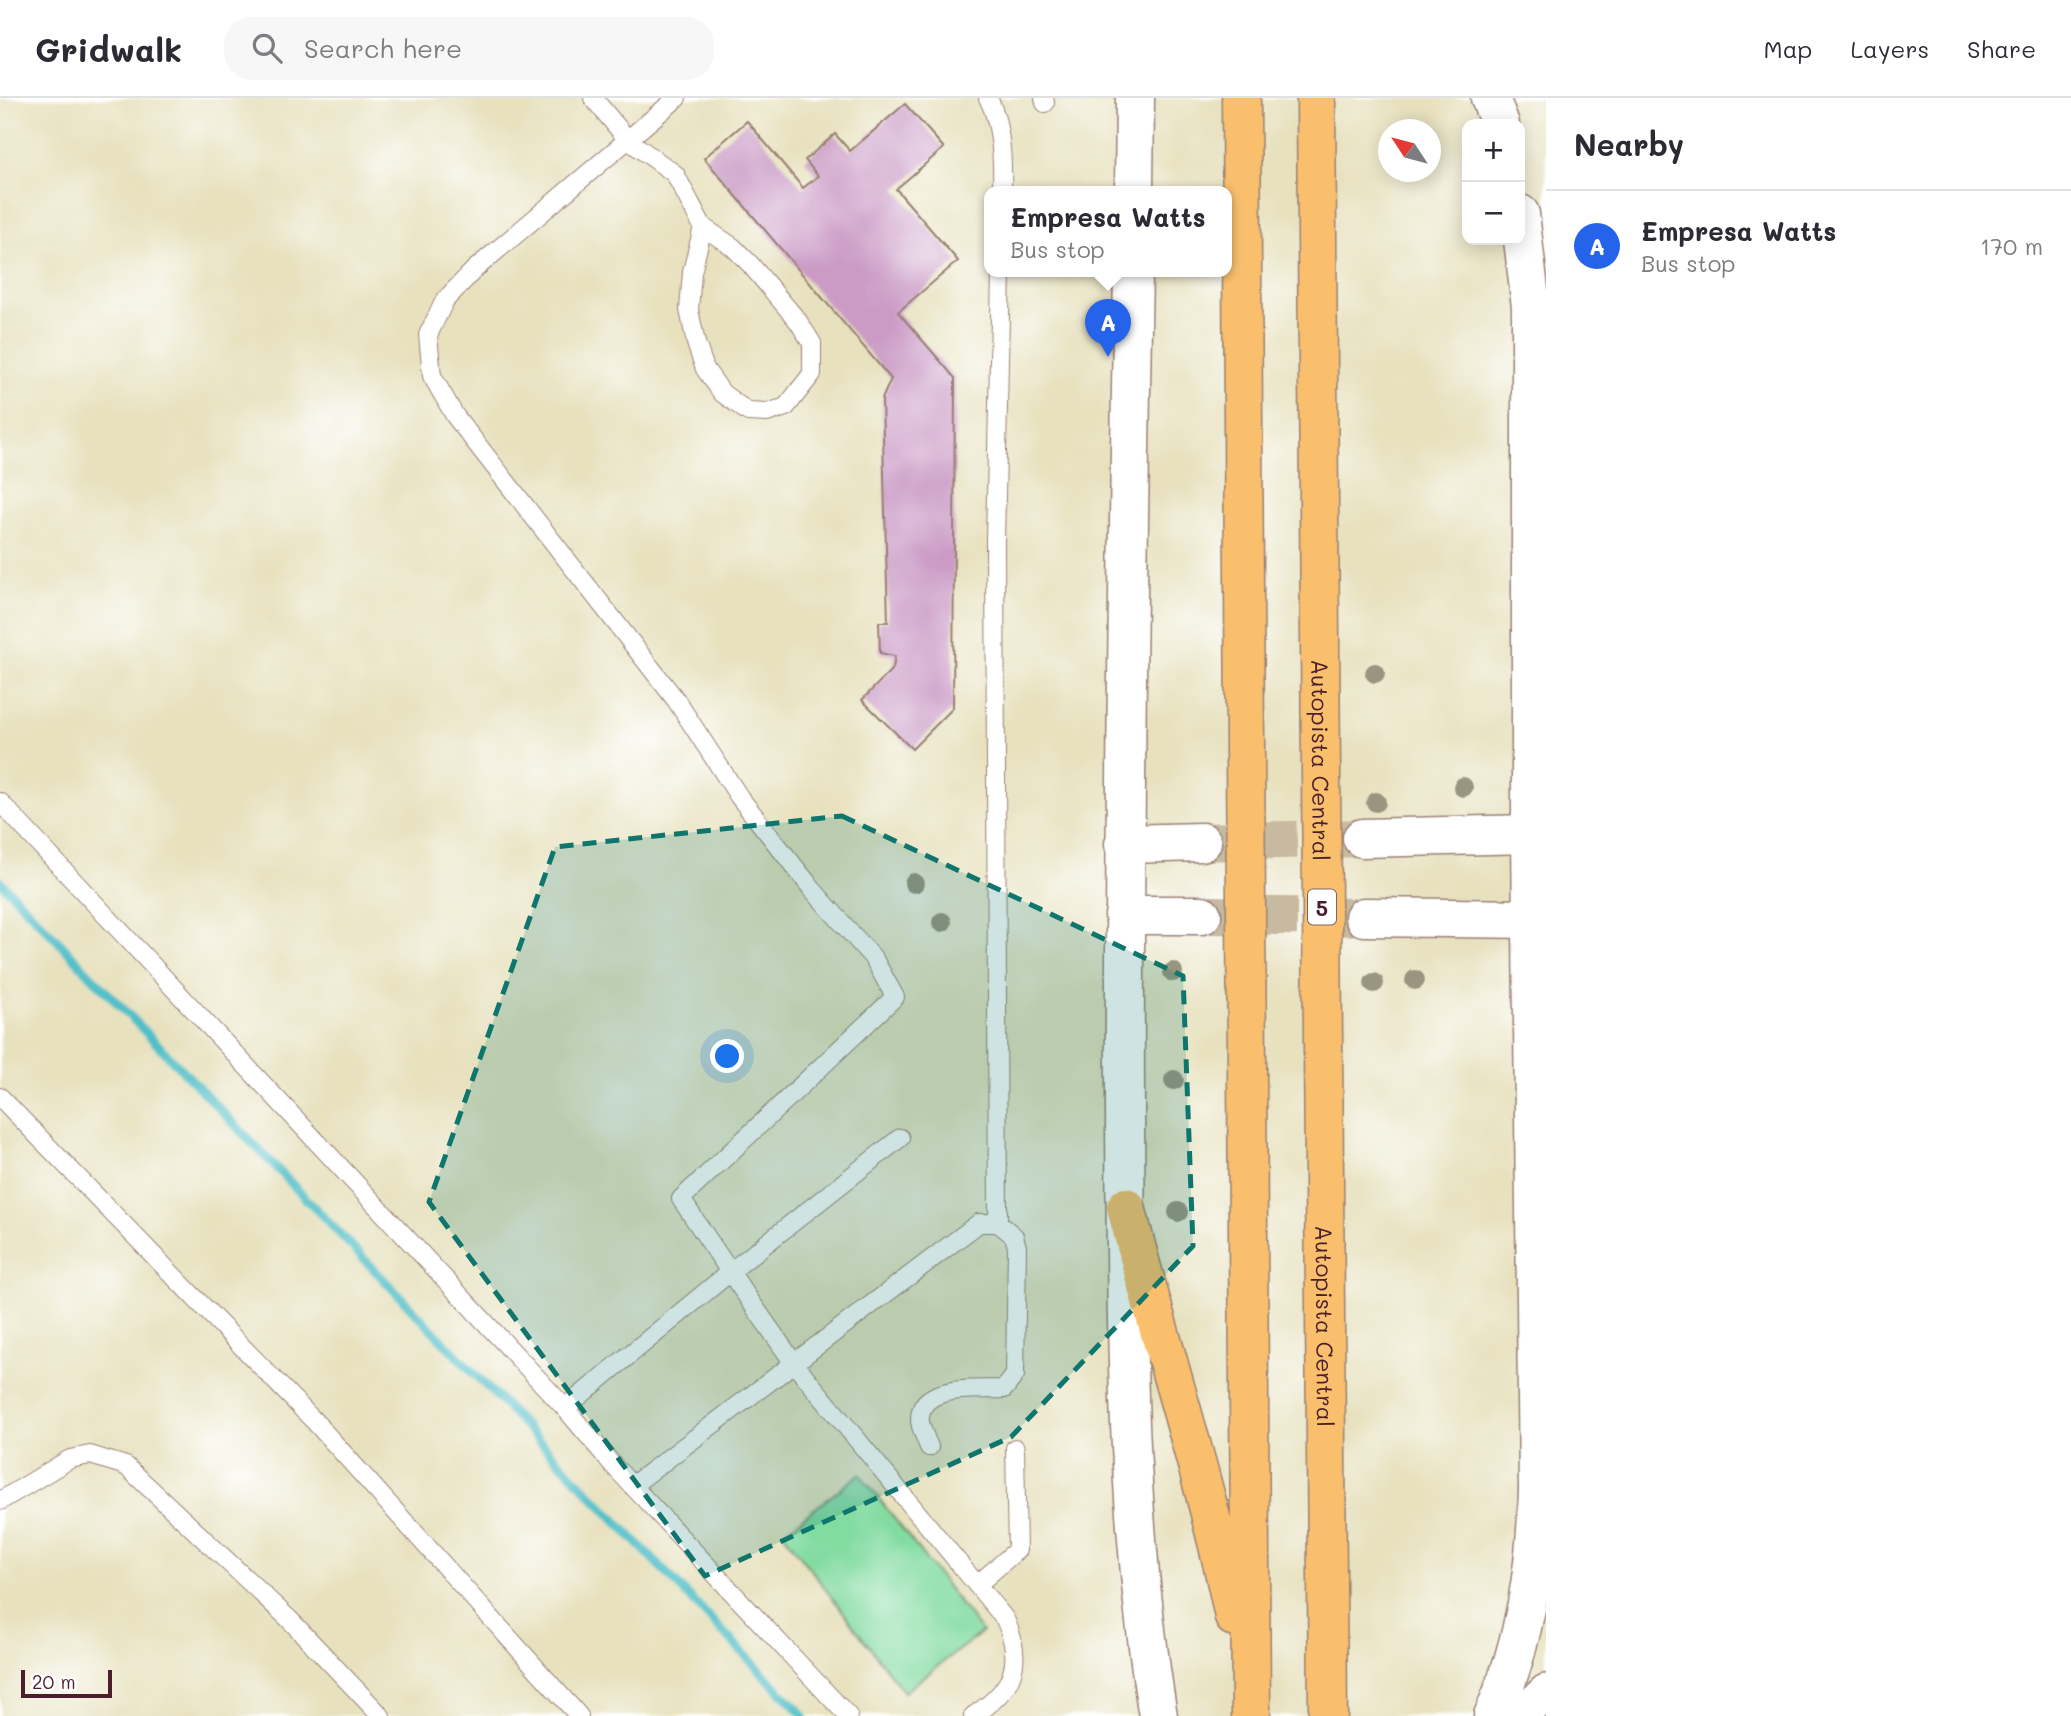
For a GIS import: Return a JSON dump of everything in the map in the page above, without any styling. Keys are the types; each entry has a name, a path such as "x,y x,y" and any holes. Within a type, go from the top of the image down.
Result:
{"highway":[{"path":"1241,98 1251,1713"},
{"name":"Autopista Central","path":"1316,98 1328,1716"},
{"path":"1126,1207 1152,1312 1210,1511 1251,1713"}],"street":[{"path":"1134,186 1135,98"},
{"path":"1490,98 1498,119"},
{"path":"1493,1716 1512,1666 1529,1599 1542,1493 1538,294 1525,236"},
{"path":"1133,277 1124,844 1126,1207 1131,1479 1136,1559 1158,1716"},
{"path":"1362,838 1539,835"},
{"path":"1124,844 1202,842"},
{"path":"1124,915 1202,915"},
{"path":"1364,917 1539,919"},
{"path":"1521,1716 1546,1692"}],"lane":[{"path":"593,98 628,140 675,174 703,227 733,247 750,264 785,304 812,343 812,374 786,407 767,413 748,412 722,393 705,369 689,310 692,272 703,227"},
{"path":"677,98 475,269 445,300 428,335 432,376 455,416 676,700 740,798 813,890 874,959 895,998 681,1199 793,1362 1005,1619 1015,1641 1016,1662 1004,1689 973,1716"},
{"path":"988,98 993,109 1003,165 1002,186"},
{"path":"998,1223 995,541 1001,277"},
{"path":"0,802 848,1716"},
{"path":"0,1097 317,1424 579,1716"},
{"path":"565,1408 730,1272 900,1138"},
{"path":"633,1485 979,1223 998,1223 1014,1236 1017,1247 1015,1375 1004,1389 937,1394 924,1405 920,1420 929,1447"},
{"path":"977,1586 1017,1550 1015,1448"},
{"path":"0,1501 70,1459 90,1455 126,1466 290,1620 381,1716"}],"highlighted area":[{"path":"842,816 1183,976 1193,1246 1011,1437 705,1576 429,1202 555,847"}],"green space":[{"path":"860,1474 982,1632 904,1692 783,1533"}],"building":[{"path":"905,104 944,148 896,189 958,261 898,312 955,378 953,708 912,749 862,700 893,668 895,656 880,653 879,622 888,622 882,399 891,379 704,158 747,121 803,188 818,176 805,160 835,134 850,151"}],"waterway":[{"path":"0,881 804,1716"}],"tunnel":[{"path":"1202,842 1362,838"},
{"path":"1202,915 1364,917"}],"place":[{"name":"Empresa Watts","path":"1108,357"}]}
